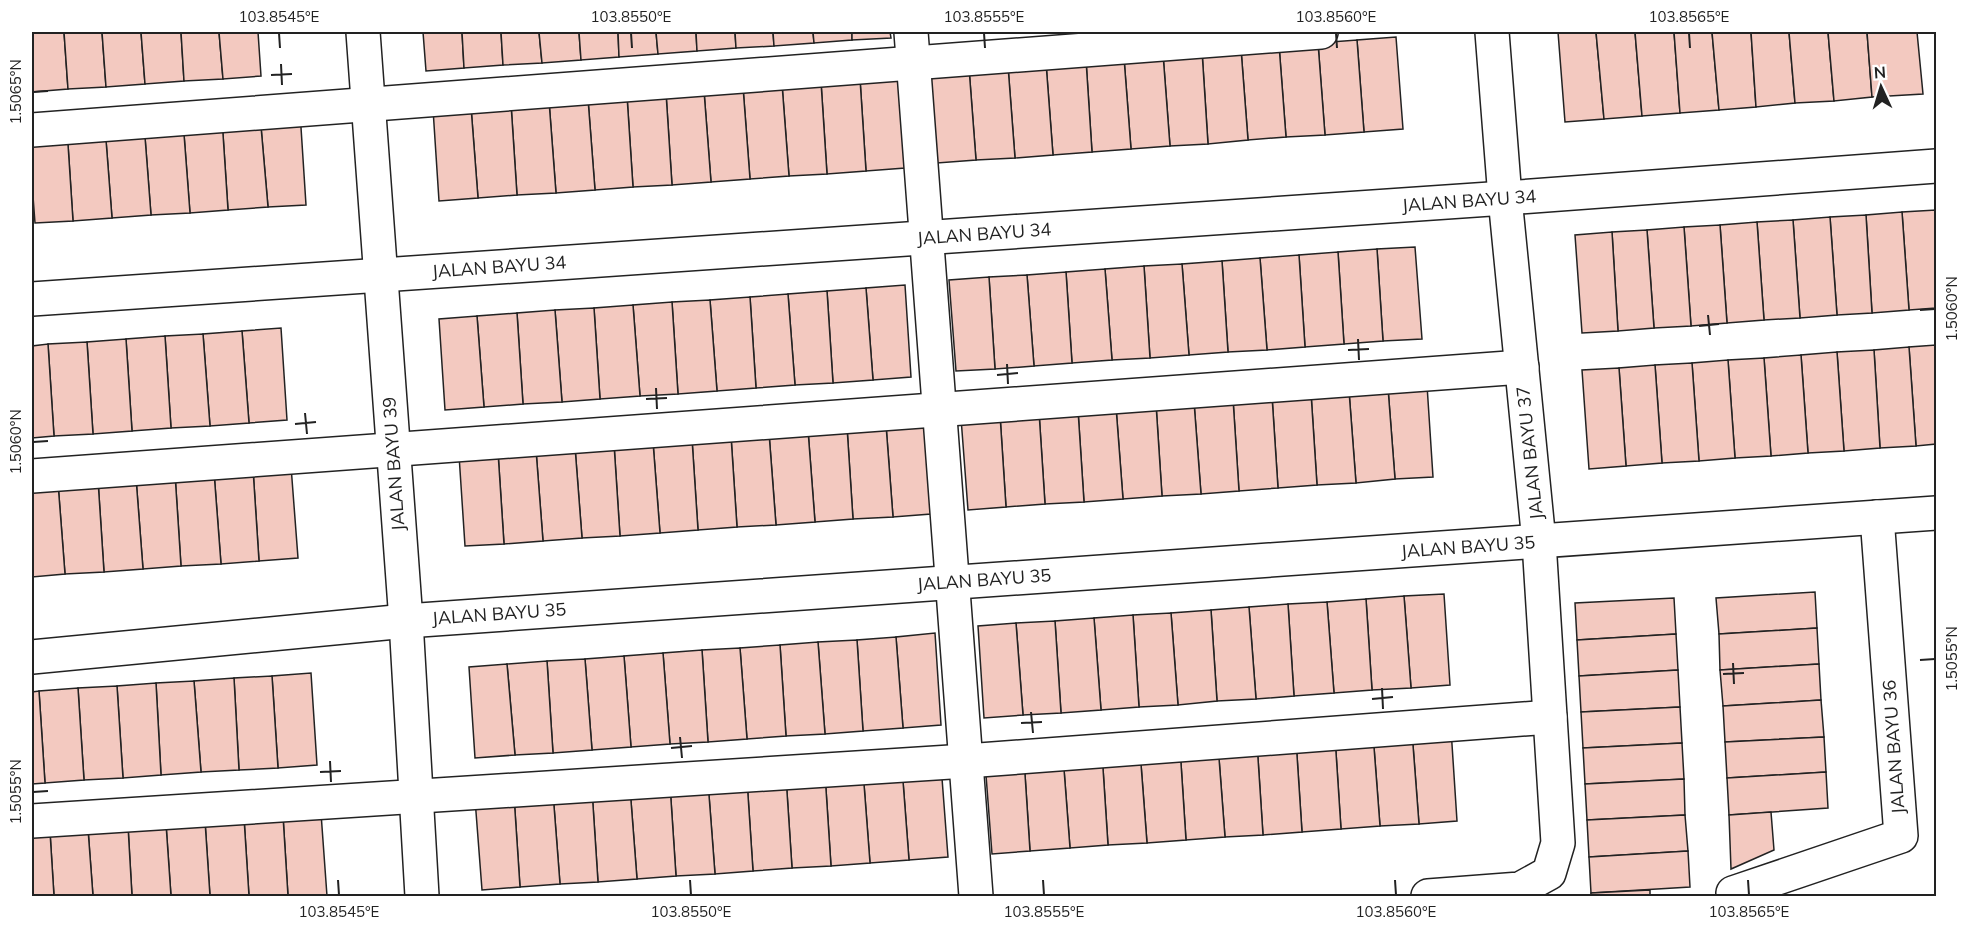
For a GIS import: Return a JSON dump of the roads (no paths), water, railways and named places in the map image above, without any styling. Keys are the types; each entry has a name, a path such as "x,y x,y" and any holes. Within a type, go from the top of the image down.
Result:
{"street":[{"name":"JALAN BAYU 39","path":"363,32 406,621 422,897"},
{"path":"911,32 976,897"},
{"path":"32,130 1321,32"},
{"name":"JALAN BAYU 37","path":"1428,897 1520,890 1548,873 1558,843 1539,542 1505,198 1492,32"},
{"name":"JALAN BAYU 34","path":"32,299 1505,198 1936,166"},
{"path":"32,476 1522,368"},
{"name":"JALAN BAYU 35","path":"32,657 406,621 1936,513"},
{"name":"JALAN BAYU 36","path":"1733,894 1900,836 1877,517"},
{"path":"32,821 966,761 1550,717"}]}
